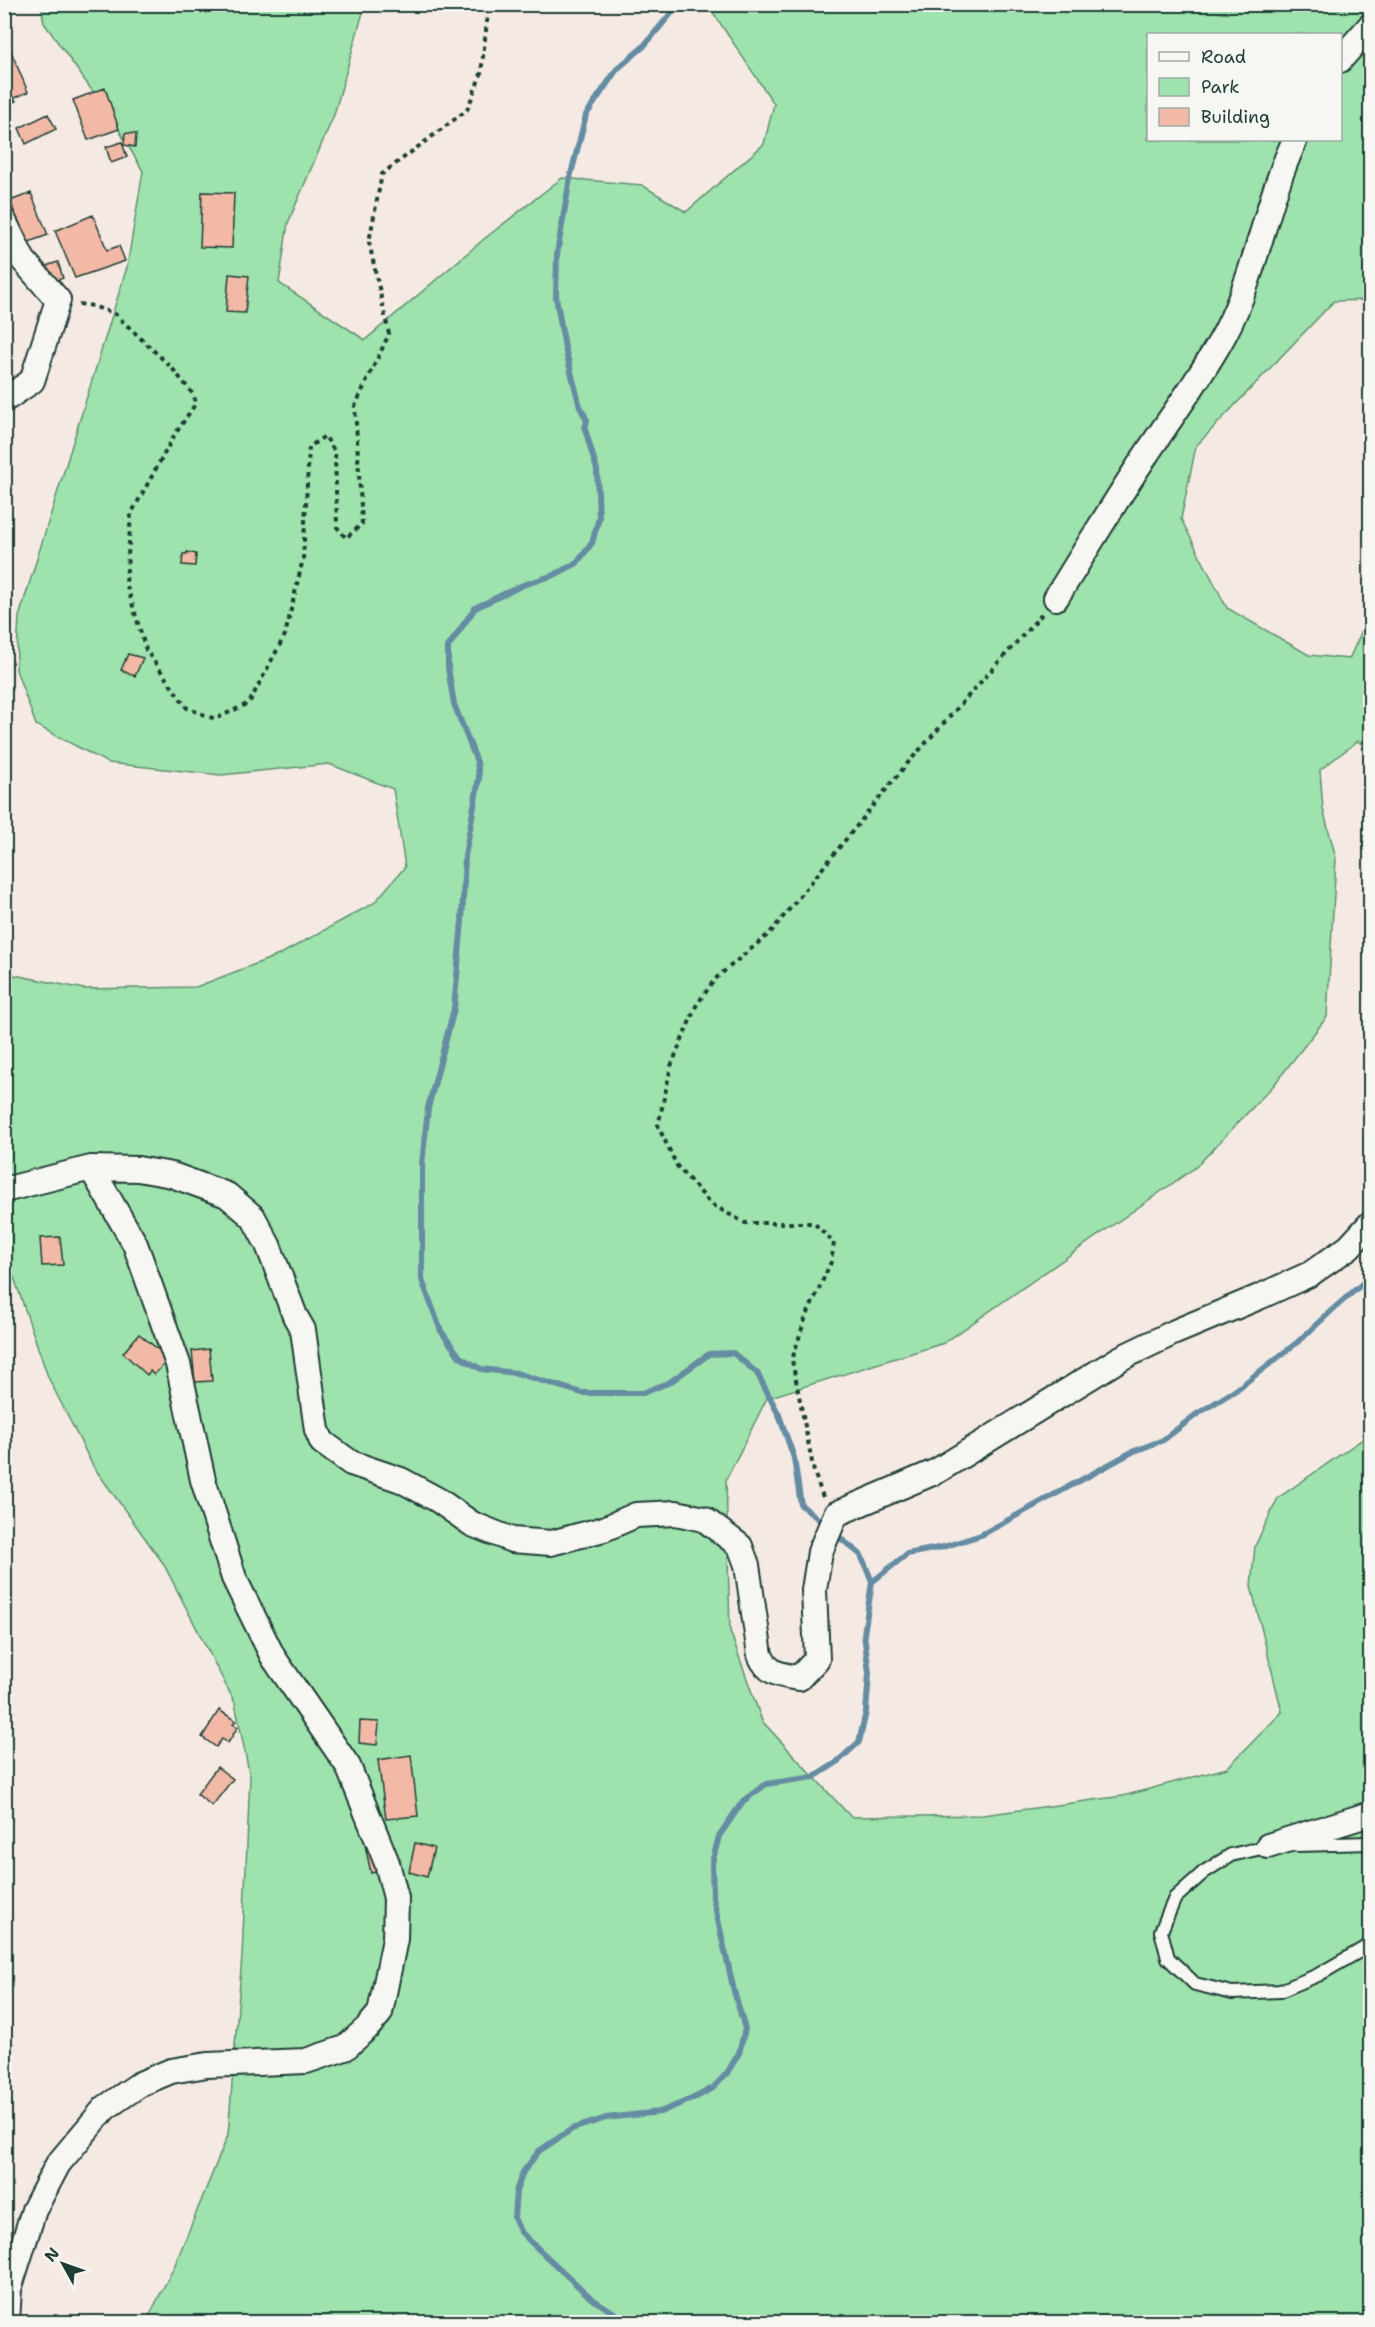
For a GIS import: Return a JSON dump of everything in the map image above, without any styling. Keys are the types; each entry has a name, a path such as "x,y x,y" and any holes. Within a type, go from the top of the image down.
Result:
{"street":[{"path":"1342,59 1371,26"},
{"path":"1056,598 1156,439 1191,392 1226,332 1243,289 1282,166 1294,141"},
{"path":"4,221 23,260 58,300 32,381 4,400"},
{"path":"7,2322 9,2289 34,2210 58,2164 105,2108 140,2084 171,2071 207,2065 306,2061 345,2048 380,2013 395,1939 396,1898 387,1863 348,1766 273,1657 234,1578 203,1480 178,1364 135,1244 91,1168"},
{"path":"4,1190 91,1168 138,1169 172,1175 227,1195 253,1216 268,1245 295,1316 303,1330 317,1430 322,1442 351,1463 401,1480 438,1500 472,1524 512,1539 550,1543 604,1529 636,1515 676,1513 704,1519 740,1546 747,1565 760,1655 765,1667 781,1675 799,1678 817,1659 814,1590 820,1552 836,1514 937,1471 1121,1358 1175,1332 1259,1298 1310,1274 1348,1247 1371,1224"},
{"path":"1268,1846 1371,1814"}],"lane":[{"path":"1371,1843 1268,1846 1231,1855 1204,1872 1175,1898 1161,1931 1168,1958 1195,1984 1232,1993 1280,1991 1318,1976 1371,1945"}],"path":[{"path":"58,300 93,306 115,314 172,368 193,394 196,403 174,436 131,514 126,582 146,650 187,708 215,718 249,703 285,635 303,559 309,447 325,436 334,452 337,527 346,538 362,524 355,406 389,334 369,242 382,174 467,110 481,74 489,4"},
{"path":"836,1514 822,1495 814,1472 792,1360 804,1322 831,1262 834,1243 814,1223 745,1223 711,1204 677,1166 658,1126 671,1066 696,1006 715,980 770,933 906,765 1056,598"}],"green space":[{"path":"41,5 365,5 334,115 288,223 279,283 365,340 484,239 562,178 642,185 686,212 764,144 774,104 708,5 1370,5 1370,300 1334,301 1196,446 1181,519 1227,608 1309,655 1349,659 1370,613 1370,752 1358,741 1320,770 1323,809 1336,858 1327,1017 1273,1086 1196,1167 944,1343 767,1398 726,1480 730,1631 762,1721 851,1817 983,1815 1123,1796 1227,1768 1282,1712 1251,1586 1255,1546 1278,1498 1370,1434 1370,2322 146,2322 174,2267 228,2135 242,1956 250,1777 235,1703 163,1563 93,1466 48,1377 5,1251 4,973 84,989 196,987 279,955 374,903 405,867 393,789 329,764 221,775 108,763 36,725 16,670 19,617 127,267 143,171 113,120 44,23"}],"building":[{"path":"10,49 28,92 14,98 16,101 4,106 4,51"},
{"path":"105,88 119,129 88,140 73,100"},
{"path":"48,114 56,129 26,144 19,128"},
{"path":"125,133 136,134 135,147 124,145"},
{"path":"122,142 127,157 111,163 106,147"},
{"path":"202,192 234,193 232,248 200,247"},
{"path":"31,193 48,235 26,243 10,201"},
{"path":"93,215 107,250 119,246 125,261 75,278 55,231"},
{"path":"58,262 63,278 52,282 46,266"},
{"path":"229,274 249,276 245,313 226,312"},
{"path":"187,552 196,554 195,566 182,565 183,554"},
{"path":"128,654 143,658 135,676 121,670"},
{"path":"60,1237 63,1265 42,1266 40,1238"},
{"path":"139,1334 165,1355 162,1359 166,1362 154,1375 150,1371 147,1375 123,1353"},
{"path":"209,1349 212,1381 195,1382 192,1351"},
{"path":"219,1710 236,1721 233,1724 238,1727 228,1743 222,1739 216,1747 202,1737"},
{"path":"360,1721 379,1722 377,1745 359,1743"},
{"path":"411,1755 418,1816 386,1819 378,1760"},
{"path":"217,1767 233,1779 212,1806 197,1794"},
{"path":"387,1840 393,1868 371,1873 365,1845"},
{"path":"415,1843 434,1848 427,1877 409,1872"}],"waterway":[{"path":"679,4 643,47 617,69 586,115 570,178 557,254 556,297 565,348 580,407 587,420 585,429 597,470 599,518 592,543 577,563 475,608 448,647 448,668 454,704 477,762 479,778 465,856 454,1009 428,1108 422,1164 422,1280 441,1331 460,1357 481,1369 516,1373 582,1393 643,1393 670,1382 709,1354 733,1353 757,1373 779,1415 794,1458 801,1505 826,1525"},
{"path":"872,1582 907,1554 943,1547 981,1535 1132,1452 1163,1440 1197,1414 1236,1390 1299,1341 1370,1277"},
{"path":"642,2322 619,2316 591,2298 520,2231 514,2218 516,2191 523,2172 539,2151 572,2129 606,2118 660,2112 694,2098 713,2088 727,2073 739,2053 745,2029 713,1898 712,1863 719,1836 743,1801 766,1784 814,1777 836,1763 859,1742 866,1712 869,1673 864,1634 872,1582 861,1555 833,1532"}]}
